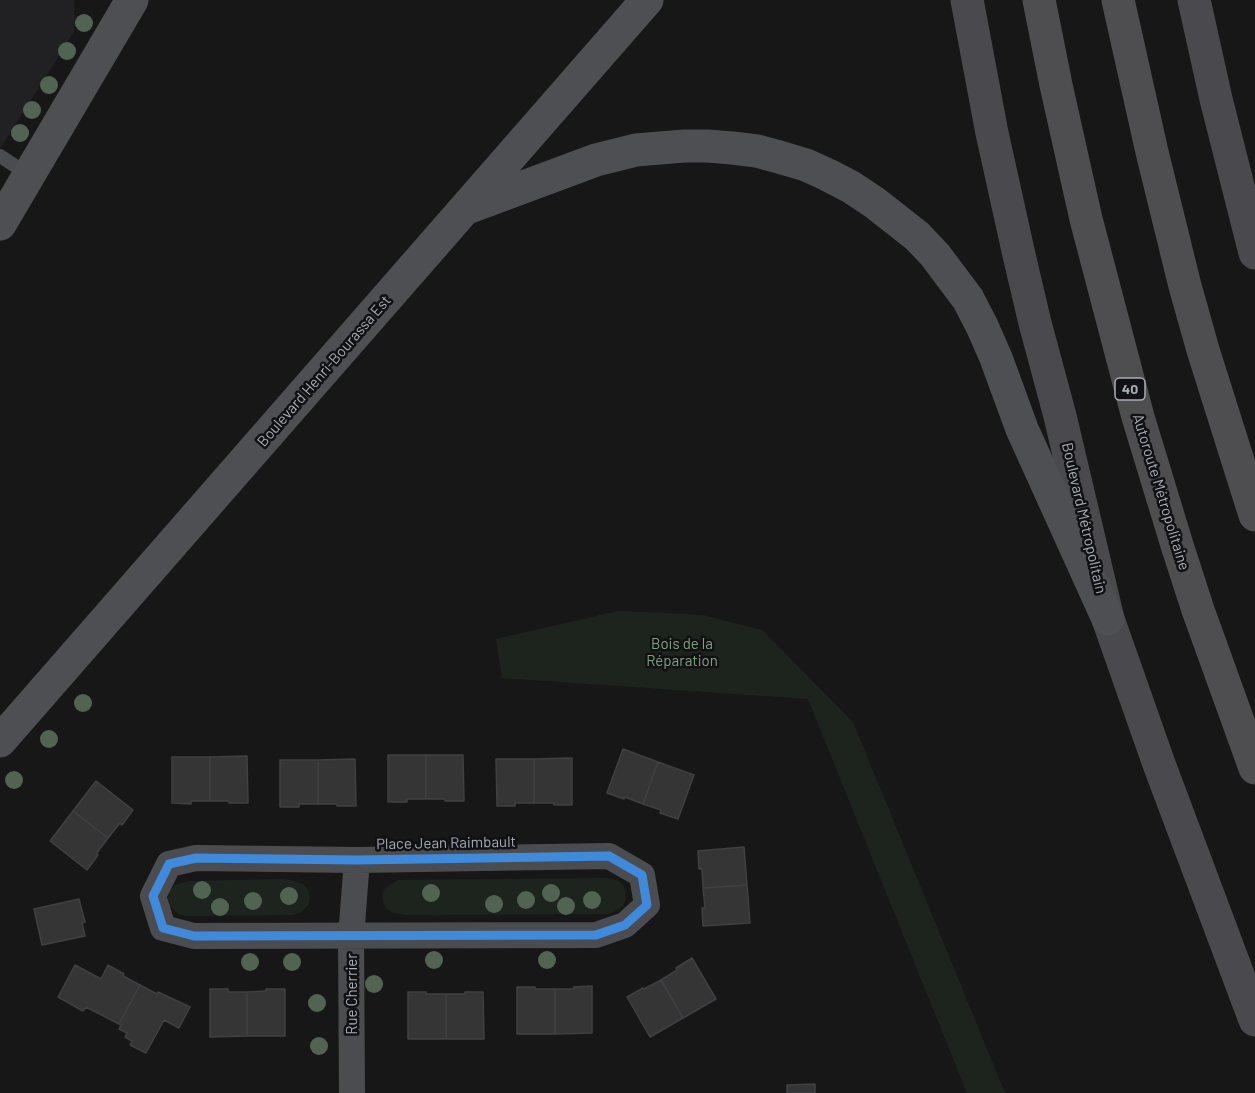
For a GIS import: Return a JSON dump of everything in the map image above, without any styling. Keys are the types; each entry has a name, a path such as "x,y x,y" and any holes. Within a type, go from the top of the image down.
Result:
{"highway":[{"name":"Autoroute Métropolitaine","path":"1039,0 1086,219 1138,417 1194,599 1255,768"},
{"path":"1118,0 1185,286 1255,515"}],"main road":[{"name":"Boulevard Henri-Bourassa Est","path":"0,741 14,713 465,209 646,0"},
{"name":"Boulevard Métropolitain","path":"967,0 1019,255 1108,619 1159,764 1255,1020"},
{"path":"1194,0 1255,253"},
{"path":"0,224 120,9"},
{"path":"465,209 596,160 636,150 684,146 732,148 779,157 806,165 867,197 917,236 935,255 968,299 996,358 1022,429 1108,619"}],"street":[{"name":"Place Jean Raimbault","path":"609,856 642,874 647,905 626,925 596,935 351,937 194,936 163,928 153,896 169,864 196,858 357,860 609,856"},
{"name":"Rue Cherrier","path":"352,1093 351,937 357,860"}],"lane":[{"path":"0,156 29,175"}],"shaded area":[{"path":"0,0 74,0 75,30 0,149"}],"green space":[{"name":"Bois de la Réparation","path":"618,611 703,615 762,630 853,722 1005,1093 967,1093 808,699 502,678 496,639"},
{"path":"609,878 619,881 624,886 626,899 623,907 609,914 405,915 391,912 386,908 382,895 385,888 398,880"},
{"path":"286,879 303,884 308,890 309,904 302,912 293,915 187,916 178,914 169,905 170,891 175,885 189,881"}],"building":[{"path":"623,749 658,762 643,804 607,793"},
{"path":"388,755 426,755 426,799 388,802"},
{"path":"426,755 463,755 464,801 426,799"},
{"path":"247,756 248,803 210,801 210,757"},
{"path":"172,757 210,757 210,801 191,801 191,804 172,803"},
{"path":"572,758 572,805 534,803 534,759"},
{"path":"355,759 356,806 318,804 318,760"},
{"path":"496,759 534,759 534,803 497,806"},
{"path":"280,760 318,760 318,804 280,807"},
{"path":"658,762 694,775 678,819 643,804"},
{"path":"96,781 133,810 108,838 73,811"},
{"path":"73,811 108,838 87,870 50,841"},
{"path":"744,847 747,885 703,888 698,851"},
{"path":"747,885 750,923 703,926 702,908 705,908 703,888"},
{"path":"79,899 85,922 82,923 85,936 42,945 34,909"},
{"path":"692,958 716,999 683,1018 661,980"},
{"path":"75,965 101,979 108,965 140,985 119,1024 86,1007 83,1011 58,997"},
{"path":"661,980 683,1018 650,1037 627,997"},
{"path":"140,985 190,1007 179,1028 164,1020 146,1053 130,1045 132,1041 125,1037 127,1033 119,1029 121,1025 119,1024"},
{"path":"592,986 592,1033 555,1034 555,989"},
{"path":"517,987 555,989 555,1034 517,1034"},
{"path":"210,989 247,992 247,1036 210,1037"},
{"path":"266,989 285,989 285,1036 247,1036 247,992 266,991"},
{"path":"408,992 446,994 446,1039 408,1039"},
{"path":"465,992 483,992 484,1039 446,1039 446,994 465,994"},
{"path":"815,1084 815,1093 787,1093 787,1085"}],"cycle path":[{"path":"609,856 642,875 647,905 625,925 596,935 194,936 163,928 153,896 169,864 196,858 357,860 609,856"}]}
